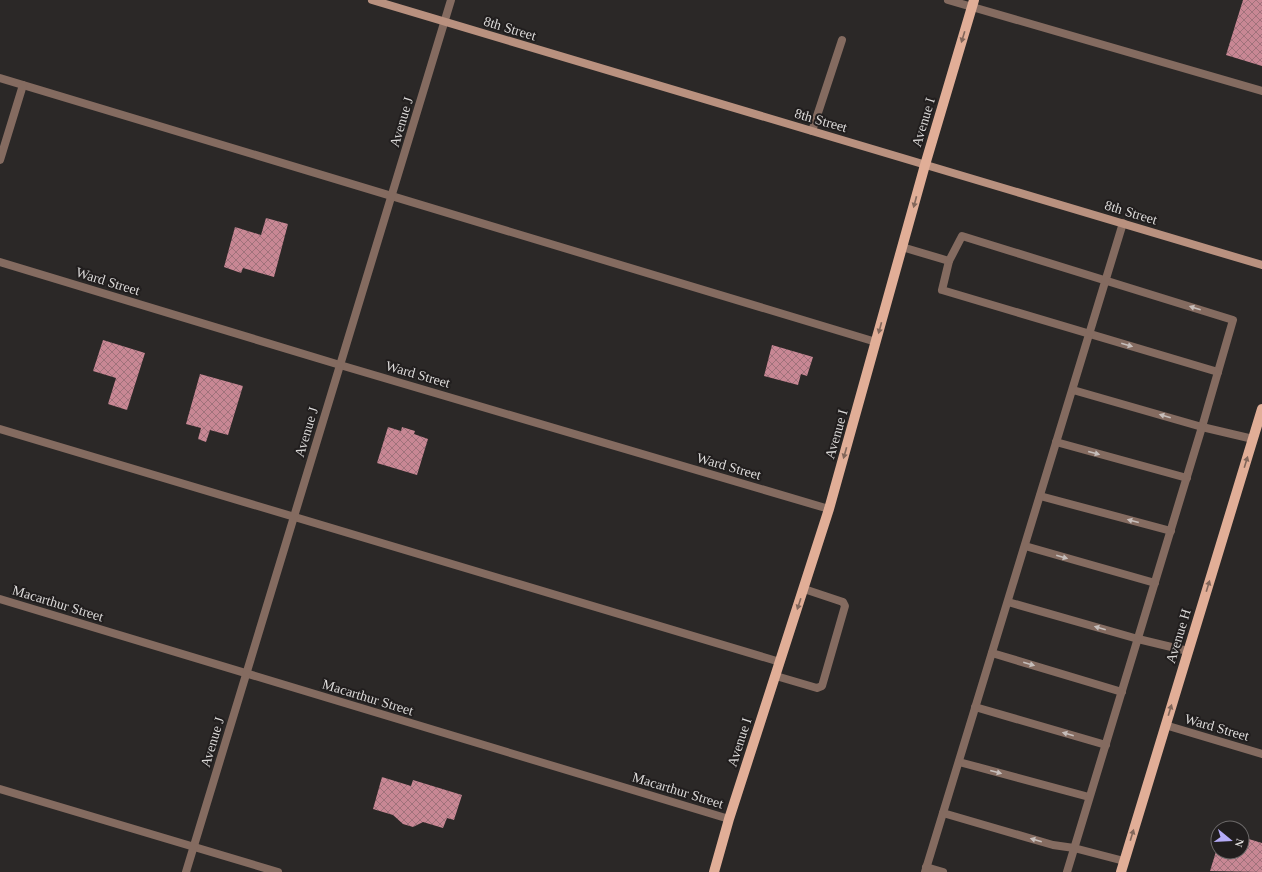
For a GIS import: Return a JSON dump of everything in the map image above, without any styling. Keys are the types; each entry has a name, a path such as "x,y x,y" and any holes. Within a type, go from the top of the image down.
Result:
{"main road":[{"name":"Avenue I","path":"714,872 729,819 829,509 925,165 973,3"},
{"name":"Avenue H","path":"1121,872 1262,409"}],"street":[{"name":"8th Street","path":"372,0 1262,265"},
{"name":"Avenue J","path":"186,872 451,0"},
{"path":"948,0 973,3 1262,91"},
{"path":"812,131 842,40"},
{"path":"0,78 876,342"},
{"path":"0,160 23,85"},
{"path":"943,872 926,870 1123,224"},
{"path":"1067,872 1187,478 1202,427 1218,372 1233,320 962,236 949,261 942,290 1218,372"},
{"path":"902,247 949,261"},
{"name":"Ward Street","path":"0,262 340,365 829,509"},
{"path":"1073,390 1202,427 1253,439"},
{"path":"0,429 780,662"},
{"path":"1056,442 1187,478"},
{"path":"1040,496 1170,530"},
{"path":"1024,546 1155,583"},
{"path":"776,676 817,688 822,686 845,606 843,602 804,589"},
{"name":"Macarthur Street","path":"0,599 729,819"},
{"path":"1008,602 1138,639 1188,651"},
{"path":"992,653 1122,692"},
{"path":"975,707 1106,745"},
{"name":"Ward Street","path":"1165,725 1262,754"},
{"path":"959,762 1089,797"},
{"path":"0,789 278,872"},
{"path":"943,814 1053,845 1074,848 1124,861"}],"building":[{"path":"1243,0 1262,0 1262,66 1226,55"},
{"path":"266,218 288,224 274,277 243,268 241,273 224,267 235,227 261,235"},
{"path":"103,340 145,353 127,410 108,404 116,378 93,371"},
{"path":"772,345 813,357 807,376 801,374 798,385 764,376"},
{"path":"200,374 243,386 228,435 210,430 206,442 198,439 201,428 186,424"},
{"path":"388,427 401,431 402,427 415,431 414,434 428,439 417,475 377,463"},
{"path":"382,777 411,786 413,780 462,795 454,820 447,818 443,828 423,822 413,827 403,824 393,815 373,809"},
{"path":"1250,839 1262,843 1262,872 1210,871 1213,860 1250,860"}]}
